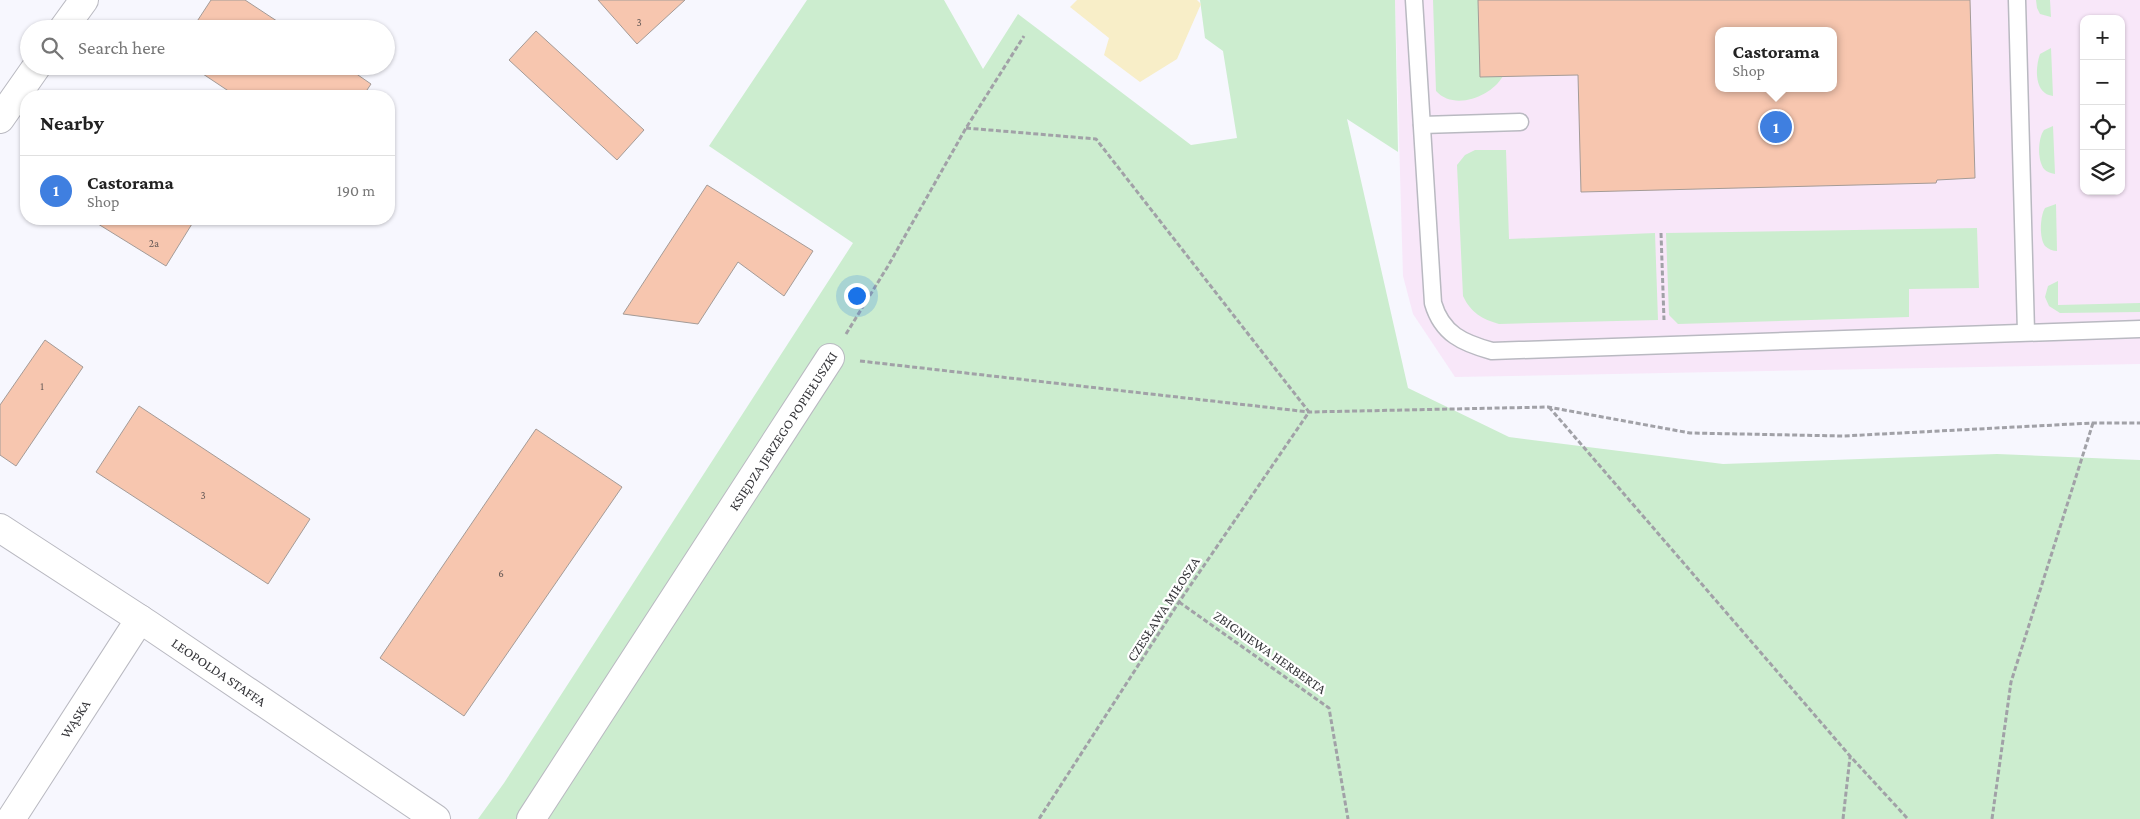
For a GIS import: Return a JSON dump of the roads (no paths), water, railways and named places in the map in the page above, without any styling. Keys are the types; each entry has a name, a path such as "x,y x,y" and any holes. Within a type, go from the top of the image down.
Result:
{"street":[{"path":"70,20 84,0"},
{"path":"20,90 31,75"},
{"path":"0,119 20,90"},
{"name":"KSIĘDZA JERZEGO POPIEŁUSZKI","path":"531,819 830,358"},
{"name":"LEOPOLDA STAFFA","path":"0,528 140,619 436,819"},
{"name":"WĄSKA","path":"11,819 140,619"}],"lane":[{"path":"1414,0 1433,303 1436,314 1450,332 1480,348 1492,351 2140,329"},
{"path":"2017,0 2026,332"},
{"path":"1422,125 1520,122"}],"place":[{"name":"Castorama","path":"1776,127"}]}
